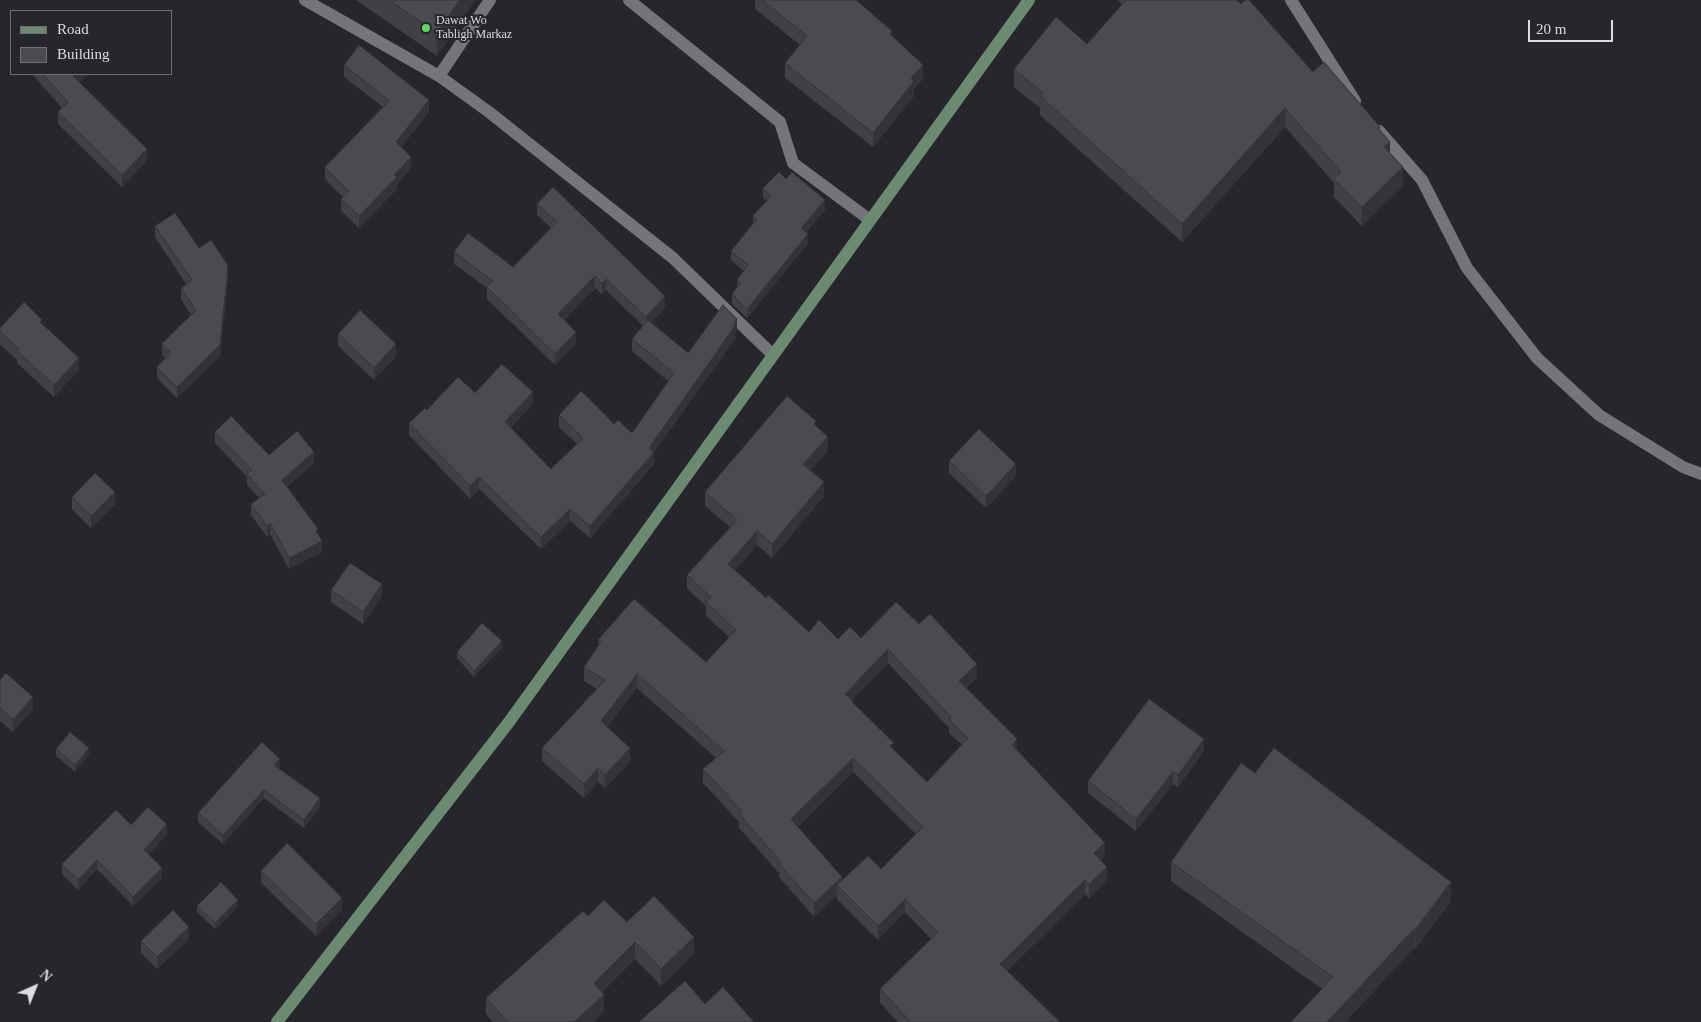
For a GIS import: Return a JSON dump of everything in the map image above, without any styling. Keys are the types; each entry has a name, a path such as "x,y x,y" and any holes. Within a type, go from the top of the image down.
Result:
{"main road":[{"path":"277,1022 509,722 1029,0"}],"street":[{"path":"305,0 439,76 489,112 673,258 773,355"},
{"path":"439,76 490,0"},
{"path":"629,0 780,122 793,163 870,220"},
{"path":"1291,0 1361,110"},
{"path":"1373,124 1422,180 1467,268 1536,358 1598,416 1683,466 1701,474"}],"building":[{"path":"389,0 460,0 437,33"},
{"path":"762,0 856,0 892,31 890,34 923,65 911,78 914,81 873,133 785,63 807,36"},
{"path":"1126,0 1236,0 1241,4 1245,0 1249,0 1313,72 1324,62 1380,127 1379,129 1390,142 1384,147 1403,167 1362,207 1334,179 1341,172 1285,108 1182,224 1040,96 1043,93 1014,69 1056,17 1087,44"},
{"path":"359,45 429,100 396,142 411,157 394,175 397,177 359,216 341,199 349,191 325,167 389,101 344,65"},
{"path":"44,75 74,75 147,149 122,175 58,112 68,102"},
{"path":"779,172 786,179 792,172 825,200 801,228 808,234 747,309 732,294 740,283 737,280 748,265 731,251 757,219 753,216 771,196 763,188"},
{"path":"553,187 665,296 646,317 606,279 602,283 595,276 558,314 576,332 555,354 487,287 493,281 454,252 468,233 513,267 557,222 537,204"},
{"path":"175,213 199,248 211,240 228,267 220,345 177,387 157,367 171,353 162,344 196,310 181,288 192,280 155,226"},
{"path":"24,302 42,320 40,322 79,358 54,385 17,351 19,349 0,332 0,328"},
{"path":"723,305 737,319 732,324 735,326 649,448 654,452 590,526 570,509 541,537 479,477 470,486 409,423 425,408 427,410 458,377 475,393 502,364 533,392 505,422 551,469 583,438 559,415 581,391 614,424 618,420 632,433 674,373 632,339 648,320 688,353"},
{"path":"360,310 396,344 374,368 338,334"},
{"path":"787,396 816,421 814,424 828,437 803,464 824,482 772,544 757,531 728,564 766,598 768,595 809,632 819,620 838,639 850,627 861,638 896,602 919,624 930,614 977,664 959,681 1017,739 1012,745 1105,843 1094,853 1107,867 1089,884 1085,880 1000,964 1060,1022 911,1022 880,989 938,932 905,899 878,926 837,885 868,856 881,869 923,827 853,758 791,819 842,877 814,903 779,864 781,862 739,814 742,811 703,769 724,751 637,674 601,721 630,748 605,775 598,768 584,784 542,748 605,680 584,667 601,642 598,640 634,599 706,662 736,630 706,602 711,597 687,575 737,520 705,492","holes":["888,649 951,717 949,719 968,738 927,782 890,746 894,743 845,694"]},
{"path":"231,416 269,455 297,431 314,452 282,480 318,529 316,531 322,541 289,558 270,523 267,526 251,504 265,494 247,474 252,470 215,432"},
{"path":"979,429 1016,464 986,496 949,461"},
{"path":"95,473 115,492 91,516 72,497"},
{"path":"350,563 382,584 363,612 331,590"},
{"path":"482,623 502,641 474,671 457,652"},
{"path":"6,673 33,697 13,720 0,708 0,680"},
{"path":"1149,699 1204,739 1178,775 1173,772 1136,819 1088,781"},
{"path":"70,732 89,748 75,765 56,749"},
{"path":"262,742 280,759 274,765 320,798 304,820 264,790 223,835 198,813"},
{"path":"1274,748 1451,882 1415,930 1327,1022 1291,1022 1333,977 1171,862 1241,763 1255,773"},
{"path":"148,807 167,824 144,850 162,868 133,897 97,860 78,880 62,864 116,810 131,825"},
{"path":"287,843 342,898 316,924 261,871"},
{"path":"221,882 238,900 215,923 197,906"},
{"path":"654,896 694,937 661,969 635,942 594,983 604,995 574,1022 508,1022 486,998 583,911 588,916 604,900 627,922"},
{"path":"173,910 189,927 157,957 141,941"},
{"path":"685,981 705,1004 723,987 754,1022 640,1021"}],"place":[{"name":"Dawat Wo Tabligh Markaz","path":"426,28"}]}
